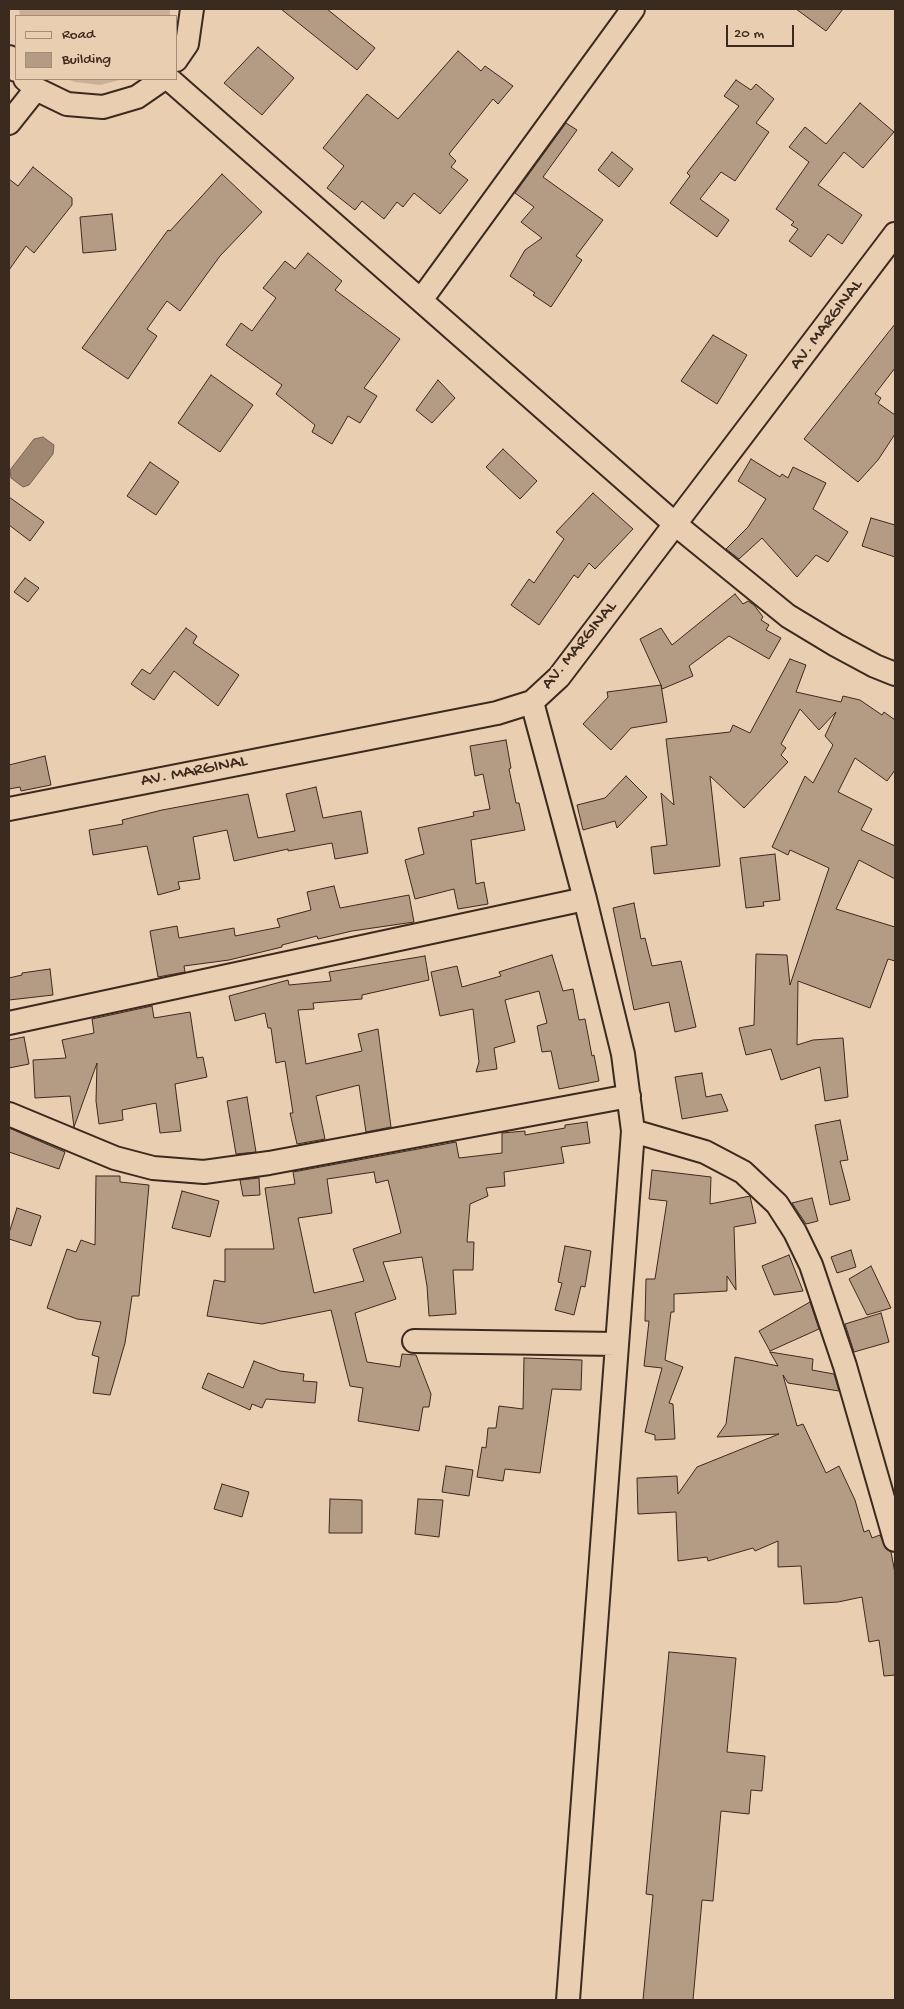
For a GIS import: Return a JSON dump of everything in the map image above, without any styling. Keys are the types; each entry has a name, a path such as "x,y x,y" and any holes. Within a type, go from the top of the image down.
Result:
{"street":[{"path":"178,57 187,44 192,9"},
{"path":"421,300 633,9"},
{"path":"9,57 15,68"},
{"path":"9,124 30,84 67,104 103,107 137,97 162,80"},
{"path":"170,80 675,524 788,616 836,645 895,674"},
{"name":"AV. MARGINAL","path":"9,809 497,712 532,702 559,677 895,234"},
{"path":"532,702 585,899 623,1054 630,1096 633,1131 568,2000"},
{"path":"9,1023 585,899"},
{"path":"9,1114 115,1158 153,1168 204,1172 268,1163 630,1096"},
{"path":"633,1131 705,1152 743,1172 777,1204 795,1232 811,1265 845,1366 895,1540"},
{"path":"414,1341 617,1344"}],"shaded area":[{"path":"19,9 170,9 170,15 20,15"},
{"path":"70,80 120,80 100,85"},
{"path":"43,437 54,445 53,454 29,485 23,487 11,478 10,470 34,439"}],"building":[{"path":"281,9 327,9 375,48 357,70"},
{"path":"796,9 843,9 826,31"},
{"path":"258,47 294,78 262,115 224,83"},
{"path":"458,51 481,71 485,66 513,86 498,104 493,99 449,154 456,161 451,167 468,180 440,214 414,193 403,207 397,202 384,219 362,201 355,210 327,188 344,166 323,148 367,94 398,119"},
{"path":"736,80 751,90 756,84 774,99 756,123 769,132 735,181 721,172 700,199 729,220 717,237 670,203 690,176 687,173 739,106 724,96"},
{"path":"860,103 894,132 863,168 844,152 818,185 862,215 842,244 828,234 811,257 789,241 798,229 791,225 794,222 776,209 809,162 789,147 805,127 826,144"},
{"path":"566,123 577,130 543,177 603,220 576,256 582,260 551,307 533,295 535,293 510,276 525,250 542,238 521,222 534,207 515,193"},
{"path":"612,152 633,169 619,187 598,170"},
{"path":"33,167 72,198 72,205 34,253 26,246 9,270 9,179 18,186"},
{"path":"222,174 262,212 220,256 180,311 167,301 147,329 157,336 128,379 82,348 168,230 170,231"},
{"path":"112,214 116,250 83,253 80,217"},
{"path":"308,253 342,281 335,290 400,339 364,388 377,396 360,423 348,416 332,444 312,432 315,425 276,394 282,385 226,345 241,323 252,331 276,298 263,288 285,261 295,269"},
{"path":"895,324 895,368 875,394 881,398 878,403 895,415 895,434 878,460 858,482 804,439"},
{"path":"713,335 747,355 717,404 681,381"},
{"path":"211,375 253,405 220,452 178,423"},
{"path":"438,380 455,398 432,423 416,410"},
{"path":"503,449 537,481 520,499 486,467"},
{"path":"751,459 780,477 782,474 788,478 793,467 826,483 813,509 848,532 828,562 816,555 797,577 762,538 739,559 726,549 748,527 766,499 738,481"},
{"path":"150,462 179,482 156,515 127,496"},
{"path":"593,493 633,529 595,569 589,563 578,578 574,575 539,625 511,605 529,579 534,583 564,539 556,532"},
{"path":"9,497 44,522 30,541 9,525"},
{"path":"871,518 895,525 895,557 862,546"},
{"path":"25,578 39,588 28,602 14,592"},
{"path":"735,594 743,604 748,601 754,605 763,617 761,620 769,625 766,630 781,638 769,659 729,636 689,666 693,676 662,689 640,639 661,628 672,645"},
{"path":"186,628 197,636 193,643 239,675 218,706 174,671 154,700 131,684 142,669 150,674"},
{"path":"790,659 806,665 796,692 841,702 843,696 860,700 882,715 884,712 895,720 895,770 887,781 855,758 838,792 872,809 861,830 895,846 895,879 859,860 836,909 895,927 895,961 888,959 870,1008 798,981 797,1045 813,1040 843,1038 848,1097 825,1101 820,1067 781,1080 771,1049 746,1055 739,1028 754,1025 756,954 787,955 790,985 829,868 790,850 788,855 772,847 805,776 813,783 833,745 825,736 836,712 819,730 800,709 781,744 786,748 781,755 788,762 744,808 710,776 720,866 654,874 651,847 667,845 661,793 674,805 666,739 730,732 733,725 750,733"},
{"path":"661,685 667,722 631,728 611,750 583,724 608,697 607,692"},
{"path":"506,740 511,768 509,769 516,803 519,803 525,830 471,840 476,884 484,882 488,904 458,909 454,889 415,899 405,860 424,854 418,828 474,816 473,812 490,809 483,774 475,776 470,746"},
{"path":"45,756 51,785 21,791 20,787 9,789 9,765"},
{"path":"626,776 647,797 617,828 615,821 583,830 577,805 605,798"},
{"path":"316,787 323,818 361,811 368,853 335,859 332,843 288,851 288,849 234,861 227,830 193,837 200,879 178,882 180,889 158,895 147,846 93,855 89,830 123,824 122,820 162,810 248,794 258,838 295,831 286,794"},
{"path":"775,854 780,900 763,902 764,906 746,908 740,858"},
{"path":"334,886 340,908 409,895 414,922 352,931 318,939 317,936 229,960 184,966 185,972 158,977 150,931 177,926 179,938 234,928 235,936 280,927 277,919 311,910 307,892"},
{"path":"634,903 641,939 645,938 652,966 681,961 696,1027 675,1032 669,1002 634,1010 613,908"},
{"path":"552,955 563,991 573,989 579,1020 585,1019 599,1081 559,1089 551,1051 542,1052 537,1026 547,1023 539,991 505,1000 515,1042 494,1048 497,1069 476,1072 479,1062 473,1009 440,1016 431,972 457,966 462,987 501,976 499,972"},
{"path":"425,956 429,980 362,995 362,999 313,1003 314,1009 298,1010 306,1064 362,1051 358,1034 378,1029 391,1127 366,1132 359,1085 316,1096 325,1139 297,1144 290,1113 293,1113 285,1061 276,1063 271,1028 268,1028 265,1013 235,1021 229,996 288,980 289,985 331,981 329,972"},
{"path":"50,969 53,995 9,1000 9,978 22,975 22,973"},
{"path":"152,1006 154,1018 190,1012 197,1058 203,1057 207,1077 175,1084 181,1131 160,1133 156,1103 122,1110 123,1120 99,1124 96,1101 97,1063 74,1127 70,1096 35,1098 33,1060 66,1058 62,1040 94,1033 92,1019"},
{"path":"24,1037 29,1064 9,1068 9,1040"},
{"path":"702,1073 706,1097 721,1094 728,1111 682,1119 675,1077"},
{"path":"247,1097 256,1152 236,1154 227,1101"},
{"path":"840,1120 848,1160 840,1161 850,1200 830,1205 815,1125"},
{"path":"587,1122 590,1143 561,1147 564,1163 504,1172 505,1186 486,1188 488,1196 470,1204 467,1242 474,1242 473,1270 453,1270 456,1314 429,1316 427,1286 422,1257 383,1262 396,1299 355,1313 367,1362 400,1367 402,1354 416,1355 431,1394 429,1407 423,1407 419,1431 358,1421 363,1388 350,1386 331,1310 262,1324 207,1316 214,1280 225,1282 225,1249 274,1249 265,1188 295,1184 293,1172 456,1142 459,1158 502,1153 502,1133 525,1131 525,1135 565,1128 565,1125","holes":["374,1172 376,1183 388,1180 401,1233 353,1249 364,1281 314,1293 298,1218 332,1213 327,1179"]},
{"path":"9,1128 65,1152 59,1169 9,1152"},
{"path":"652,1170 711,1177 710,1204 750,1196 756,1223 734,1227 736,1290 727,1276 727,1291 674,1294 674,1312 671,1312 665,1360 683,1367 669,1403 673,1404 675,1439 655,1440 655,1435 645,1432 662,1368 644,1366 649,1321 645,1321 646,1279 655,1279 667,1201 649,1199"},
{"path":"96,1176 120,1176 120,1182 149,1185 139,1296 132,1296 125,1343 110,1395 93,1393 99,1357 92,1355 101,1322 77,1319 47,1308 67,1249 76,1252 81,1240 95,1245"},
{"path":"259,1178 260,1195 243,1196 240,1180"},
{"path":"182,1191 219,1201 210,1237 172,1228"},
{"path":"812,1198 818,1221 806,1224 792,1203"},
{"path":"17,1208 41,1216 31,1246 9,1239"},
{"path":"565,1246 591,1251 585,1287 581,1286 574,1315 555,1310 562,1283 558,1282"},
{"path":"851,1250 856,1267 837,1273 831,1257"},
{"path":"789,1255 803,1291 774,1295 762,1266"},
{"path":"871,1266 891,1308 867,1315 849,1279"},
{"path":"810,1302 819,1329 770,1351 759,1331"},
{"path":"881,1313 889,1342 854,1352 845,1324"},
{"path":"770,1352 813,1359 812,1370 834,1374 839,1391 788,1383 783,1375 797,1426 803,1424 826,1473 839,1466 855,1500 864,1532 869,1530 872,1538 880,1535 886,1549 891,1552 895,1573 895,1675 884,1676 879,1640 869,1642 862,1597 838,1602 804,1604 801,1566 778,1567 778,1541 755,1551 753,1548 708,1561 707,1557 678,1561 676,1512 638,1514 637,1478 677,1476 678,1494 697,1467 779,1434 717,1437 726,1424 735,1357 778,1366"},
{"path":"524,1358 582,1360 581,1390 552,1389 540,1473 505,1469 503,1481 477,1477 482,1447 486,1448 488,1428 496,1428 499,1406 523,1409"},
{"path":"254,1361 280,1371 304,1374 303,1381 317,1382 315,1403 266,1399 262,1408 252,1404 250,1410 202,1388 208,1373 243,1388"},
{"path":"446,1466 473,1470 469,1496 442,1492"},
{"path":"222,1484 249,1492 242,1517 214,1509"},
{"path":"330,1499 362,1500 362,1533 329,1533"},
{"path":"418,1499 443,1500 439,1537 415,1534"},
{"path":"669,1652 736,1658 727,1752 765,1756 762,1791 751,1790 749,1814 721,1811 713,1901 702,1900 693,2000 643,2000 653,1895 646,1894"}]}
